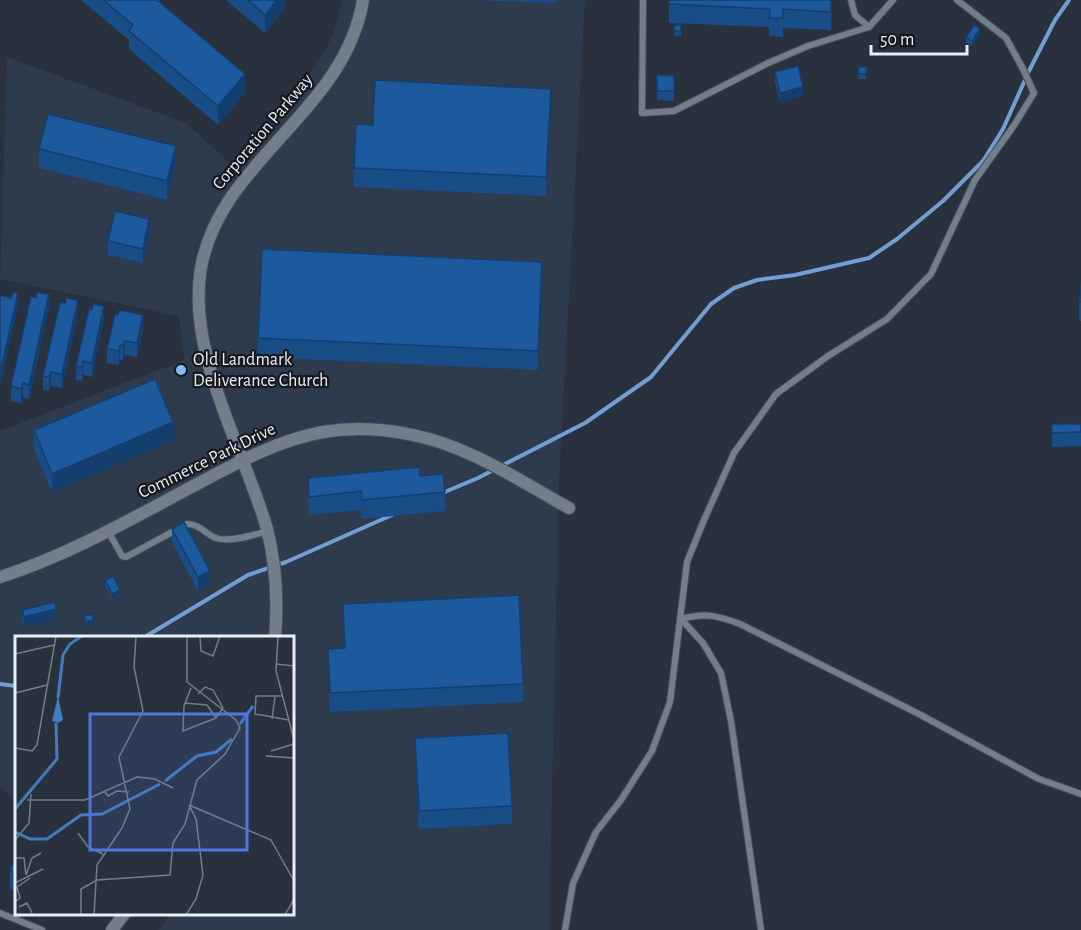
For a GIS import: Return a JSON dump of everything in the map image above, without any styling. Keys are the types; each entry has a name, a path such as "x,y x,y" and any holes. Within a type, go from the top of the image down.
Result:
{"street":[{"name":"Corporation Parkway","path":"275,636 276,591 267,531 200,331 198,314 201,267 208,240 228,200 320,94 339,65 358,22 363,0"},
{"name":"Commerce Park Drive","path":"0,577 29,568 108,531 243,460 285,442 323,432 351,429 385,430 414,435 451,446 483,460 569,508"},
{"path":"112,930 123,915"}],"lane":[{"path":"643,0 642,112 674,111 768,63 808,46 869,27 893,0"},
{"path":"851,0 855,15 869,27"},
{"path":"565,930 573,883 596,832 621,800 652,751 670,702 687,562 734,453 776,394 828,356 887,319 931,274 975,180 1034,93 1006,38 957,0"},
{"path":"108,531 115,547 122,556 126,557 186,524 203,528 214,538 226,540 267,531"},
{"path":"681,619 699,614 715,615 740,624 918,714 1039,779 1081,794"},
{"path":"681,619 702,643 721,673 731,721 761,930"},
{"path":"0,913 42,930"}],"shaded area":[{"path":"343,0 585,0 559,481 549,930 159,930 167,915 294,915 294,636 15,636 15,799 0,788 0,431 184,360 179,316 0,279 7,57 186,123 232,165 313,69 325,52"}],"building":[{"path":"103,0 157,0 245,74 218,106 129,31 133,25"},
{"path":"248,0 277,0 265,15"},
{"path":"669,0 831,0 831,12 783,9 783,18 769,18 770,9 669,4"},
{"path":"675,25 681,25 681,31 674,31"},
{"path":"974,25 980,29 972,41 966,37"},
{"path":"798,66 803,87 780,93 775,72"},
{"path":"859,67 867,67 866,74 858,74"},
{"path":"657,75 674,76 674,91 657,91"},
{"path":"375,80 551,89 546,177 354,168 356,124 373,125"},
{"path":"48,114 176,146 167,181 39,149"},
{"path":"115,211 149,219 143,249 108,241"},
{"path":"262,249 542,262 538,351 258,338"},
{"path":"13,292 18,293 0,374 0,295 11,298"},
{"path":"37,292 49,294 29,385 23,383 21,389 11,386 31,296 36,298"},
{"path":"66,298 78,300 62,374 51,372 49,377 43,376 60,302 65,303"},
{"path":"93,304 104,306 92,363 83,361 82,367 76,366 89,309 92,309"},
{"path":"119,310 143,315 137,343 125,341 123,346 120,345 119,351 107,349 115,314 118,315"},
{"path":"155,379 173,422 52,474 34,430"},
{"path":"1052,424 1081,424 1081,432 1052,433"},
{"path":"419,467 420,476 443,474 445,492 362,500 361,491 309,497 308,478"},
{"path":"184,522 210,571 198,577 172,529"},
{"path":"113,576 120,590 112,594 105,580"},
{"path":"519,595 523,684 330,693 328,649 345,648 343,604"},
{"path":"55,602 56,609 24,617 22,610"},
{"path":"92,614 94,620 86,622 84,616"},
{"path":"508,733 512,806 419,811 415,738"},
{"path":"15,862 15,873 10,869"}],"waterway":[{"path":"440,494 478,478 585,423 651,377 711,304 734,288 757,280 795,275 869,258 897,239 943,201 983,161 1003,129 1055,20 1069,0"},
{"path":"146,636 248,575 286,562 392,515"},
{"path":"0,684 15,686"}],"place":[{"name":"Old Landmark Deliverance Church","path":"181,370"}]}
